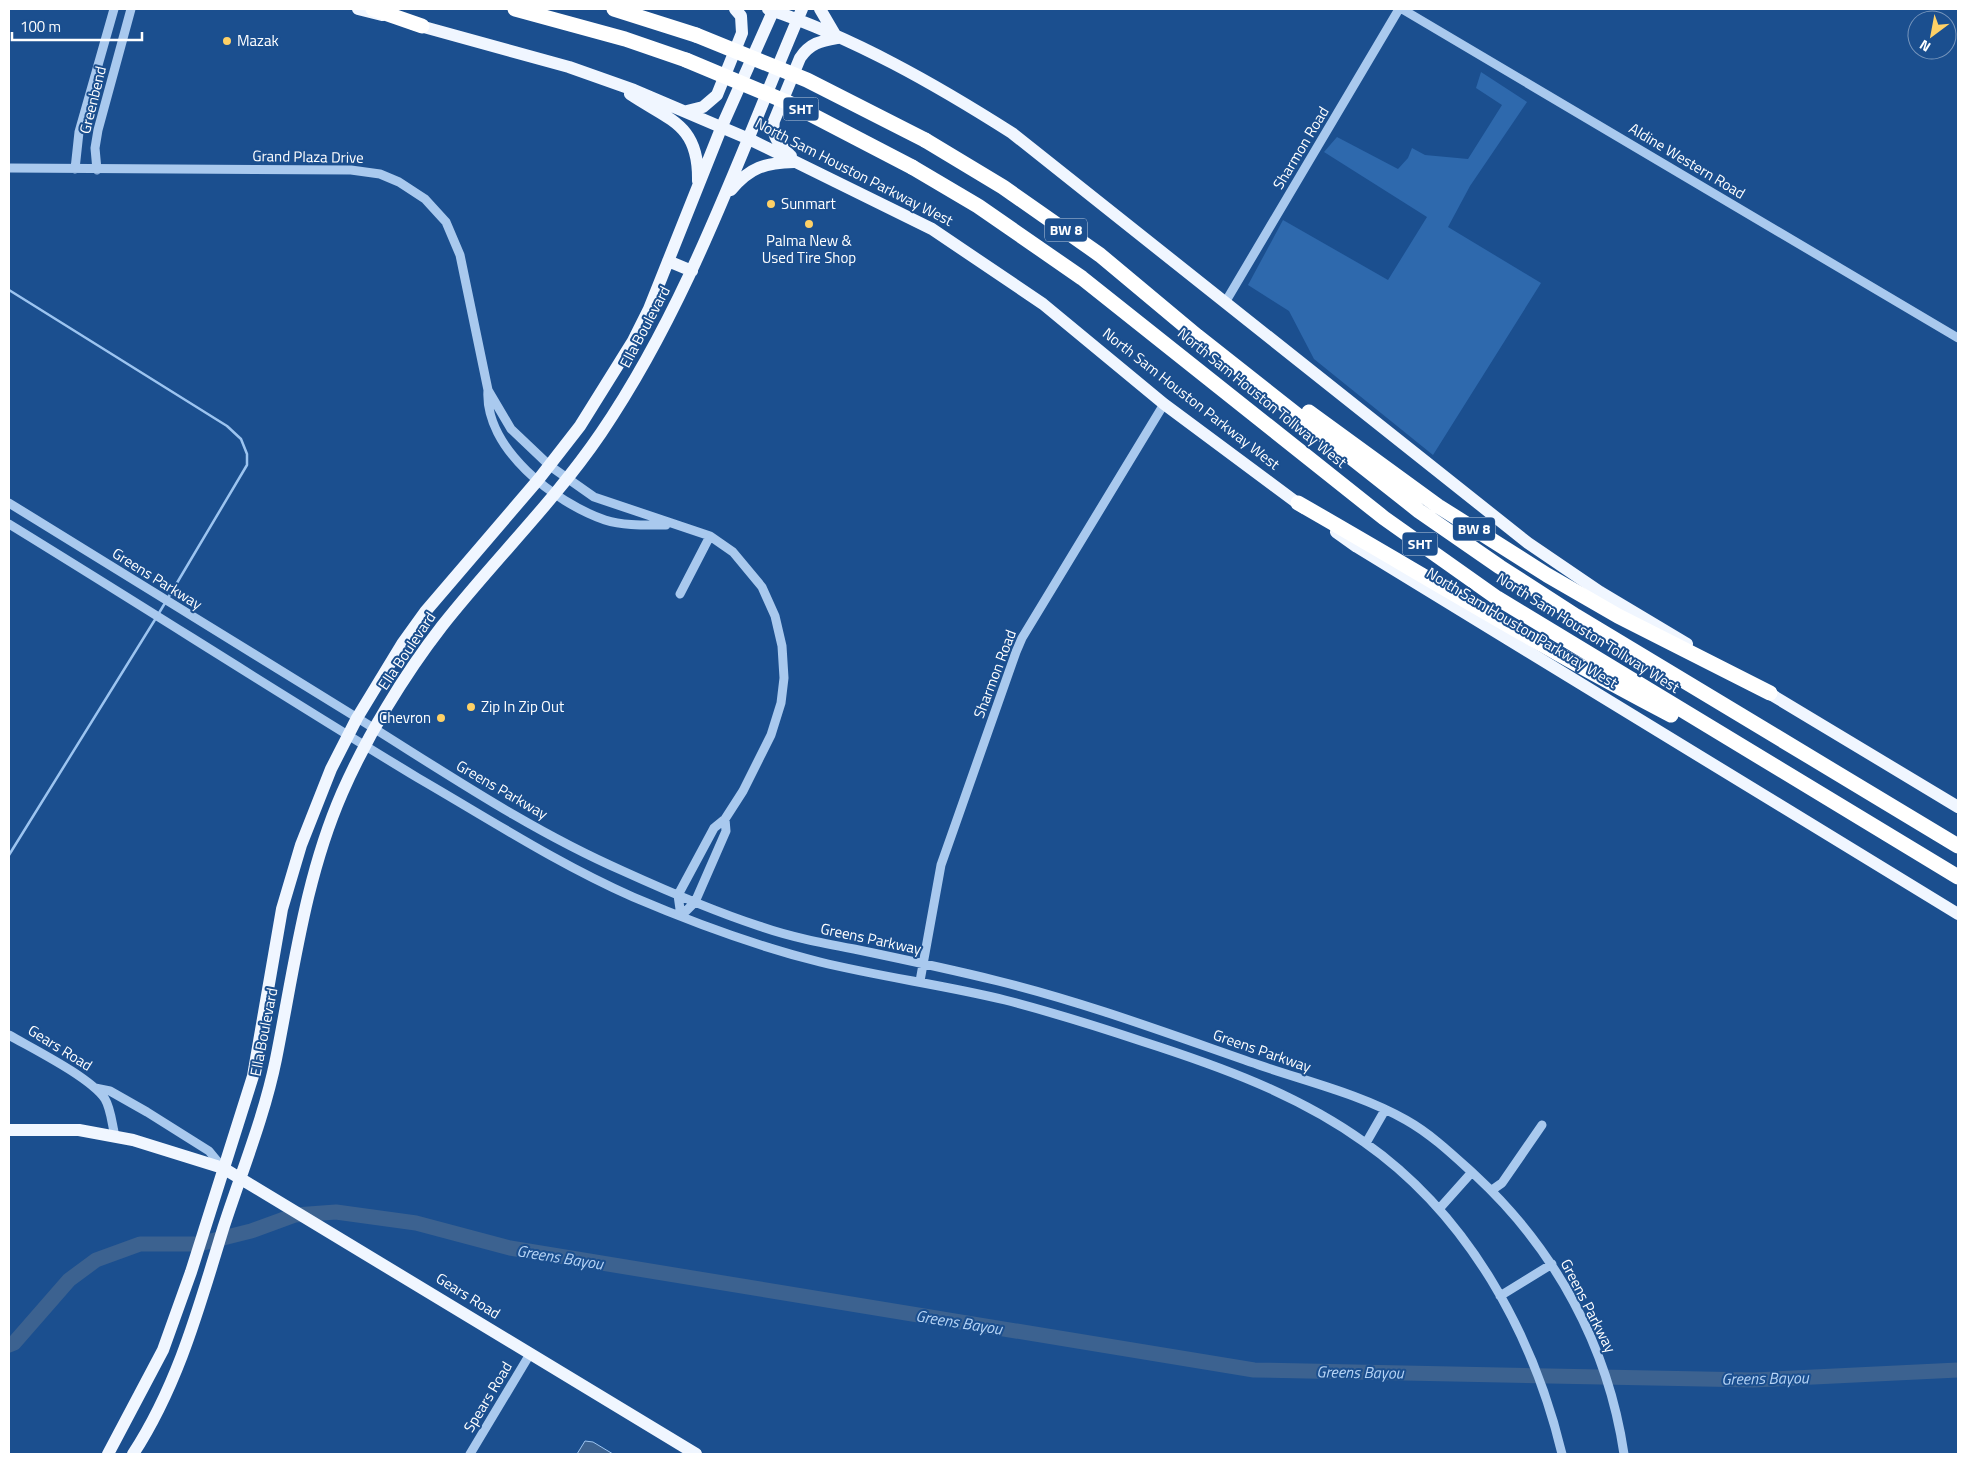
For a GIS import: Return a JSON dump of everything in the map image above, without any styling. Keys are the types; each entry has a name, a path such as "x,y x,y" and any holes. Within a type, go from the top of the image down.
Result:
{"highway":[{"path":"373,9 422,26"},
{"name":"North Sam Houston Tollway West","path":"514,9 625,39 686,60 789,103 912,167 978,206 1082,278 1335,480 1441,560 1505,604 1958,877"},
{"name":"BW 8","path":"614,9 696,35 807,80 925,140 1003,187 1053,221 1100,255 1197,336 1351,441 1438,506 1538,570 1618,616 1770,693"},
{"name":"North Sam Houston Tollway West","path":"1197,336 1419,511 1500,567 1585,621 1958,846"},
{"path":"1298,504 1427,576 1590,673 1796,780"}],"main road":[{"name":"North Sam Houston Parkway West","path":"358,9 569,67 614,82 722,126 908,216 972,254 1042,304 1164,404 1357,547 1958,914"},
{"path":"687,111 703,107 717,95 742,33 741,16 735,9"},
{"path":"772,9 800,15 837,38 884,59 945,91 1012,133 1226,301 1528,543 1600,592 1770,693"},
{"name":"Ella Boulevard","path":"108,1454 163,1350 191,1272 253,1076 282,909 301,845 347,734 402,644 451,580 550,466 585,418 633,341 649,309 722,126 772,9"},
{"path":"820,9 837,38"},
{"name":"Ella Boulevard","path":"134,1454 180,1366 211,1271 271,1080 293,965 320,853 344,789 375,729 421,656 469,594 541,513 568,479 600,434 650,353 692,271 800,15"},
{"path":"796,162 778,143 772,131 774,120 800,58 806,49 817,42 837,38"},
{"path":"614,82 646,105 674,120 686,133 697,155 698,187"},
{"path":"718,211 727,194 739,180 754,168 769,164 796,162"},
{"path":"668,261 692,271"},
{"path":"633,341 650,353"},
{"path":"451,580 469,594"},
{"name":"BW 8","path":"1770,693 1958,807"},
{"path":"301,845 320,853"},
{"path":"272,961 293,965"},
{"path":"253,1076 271,1080"},
{"path":"9,1130 79,1130 115,1136"},
{"name":"Gears Road","path":"115,1136 223,1168 696,1454"}],"street":[{"name":"Greenbend","path":"75,169 79,132 114,9"},
{"name":"Greenbend","path":"97,170 95,148 98,130 131,9"},
{"name":"Sharmon Road","path":"1226,301 1401,9"},
{"name":"Aldine Western Road","path":"1401,9 1958,338"},
{"name":"Grand Plaza Drive","path":"9,168 351,170 380,174 399,182 425,199 446,222 460,255 488,390 487,404 498,434 520,464 555,494 589,514 625,524 671,524"},
{"name":"Grand Plaza Drive","path":"488,390 511,429 550,466 568,479 608,503 710,536 733,552 762,587 775,616 782,646 784,678 781,704 771,735 743,791 726,819 714,828 678,895"},
{"name":"Sharmon Road","path":"920,981 941,865 1022,638 1164,404"},
{"name":"Greens Parkway","path":"9,504 475,791 577,850 678,895 757,926 794,936 922,964 1070,1000 1353,1096 1406,1120 1452,1152 1492,1190 1512,1212 1552,1264 1592,1340 1605,1372 1618,1420 1624,1454"},
{"name":"Greens Parkway","path":"9,524 366,746 549,855 594,879 680,916 743,940 848,968 920,981 1007,1001 1065,1017 1213,1066 1286,1096 1366,1143 1439,1208 1470,1247 1523,1338 1550,1408 1562,1454"},
{"path":"52,550 60,535"},
{"path":"680,594 710,536"},
{"path":"256,677 266,662"},
{"path":"467,806 475,791"},
{"name":"Grand Plaza Drive","path":"680,916 695,902 726,830 726,819"},
{"path":"678,895 680,916"},
{"path":"790,954 794,936"},
{"name":"Gears Road","path":"9,1035 94,1088 106,1101 115,1136"},
{"name":"Gears Road","path":"94,1088 110,1092 146,1112 209,1152 223,1168"},
{"path":"1366,1143 1385,1110"},
{"path":"1492,1190 1502,1183 1542,1125"},
{"path":"1439,1208 1472,1172"},
{"path":"1500,1296 1552,1264"},
{"name":"Spears Road","path":"470,1454 530,1354"}],"shaded area":[{"path":"1481,72 1527,102 1470,186 1448,227 1541,283 1433,455 1314,359 1289,311 1248,285 1283,220 1388,280 1427,217 1324,152 1337,137 1398,169 1408,158 1412,148 1425,155 1468,159 1502,105 1476,88"},
{"path":"585,1441 593,1442 613,1454 577,1454"}],"waterway":[{"path":"9,290 227,426 241,439 247,454 247,465 168,598"},
{"path":"159,613 165,603"},
{"path":"9,855 156,618"},
{"name":"Greens Bayou","path":"9,1345 14,1343 69,1280 96,1260 140,1244 199,1244 251,1231 295,1215 336,1212 416,1223 510,1248 1254,1370 1754,1380 1958,1370"}],"place":[{"name":"Mazak","path":"227,41"},
{"name":"Sunmart","path":"771,204"},
{"name":"Palma New & Used Tire Shop","path":"809,224"},
{"name":"Zip In Zip Out","path":"471,707"},
{"name":"Chevron","path":"441,718"}]}
